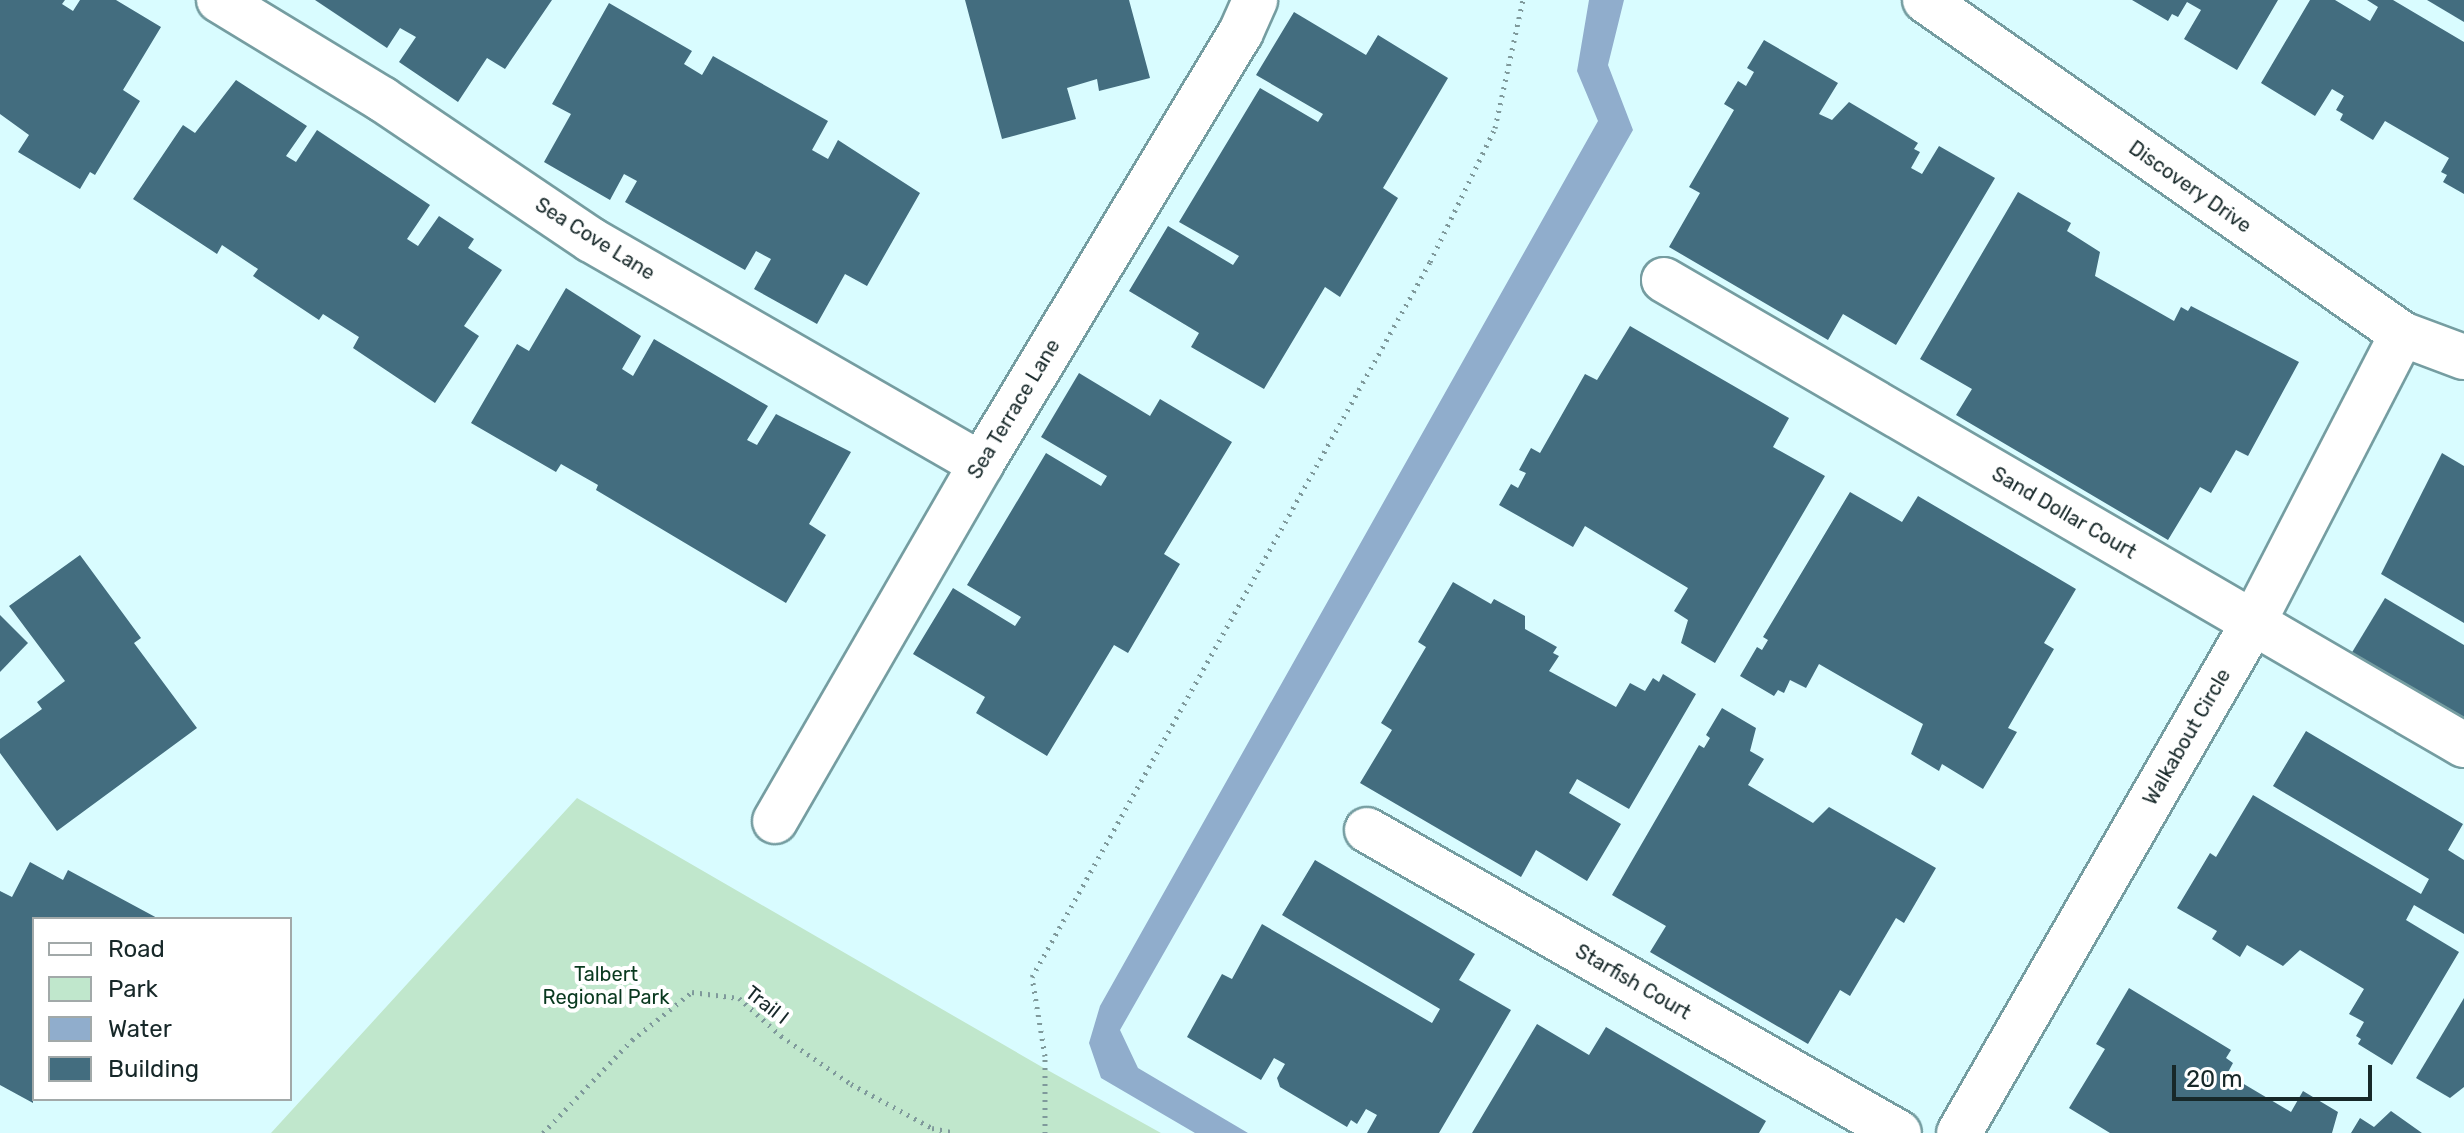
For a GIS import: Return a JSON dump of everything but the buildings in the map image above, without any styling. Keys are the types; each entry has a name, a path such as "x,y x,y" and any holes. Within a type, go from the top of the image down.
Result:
{"street":[{"name":"Sea Cove Lane","path":"219,0 382,99 591,240 981,464"},
{"name":"Sea Terrace Lane","path":"775,821 981,464 1233,46 1255,0"},
{"name":"Discovery Drive","path":"1925,0 2402,334 2464,357"},
{"name":"Sand Dollar Court","path":"1664,280 2464,745"},
{"name":"Walkabout Circle","path":"1959,1133 2253,623 2402,334"},
{"name":"Starfish Court","path":"1367,830 1899,1133"}],"path":[{"path":"1045,1133 1045,1056 1032,977 1430,262 1495,128 1523,0"},
{"name":"Trail I","path":"543,1133 632,1040 692,992 739,998 781,1036 851,1084 932,1128 955,1133"}],"green space":[{"name":"Talbert Regional Park","path":"577,798 1042,1067 1161,1133 271,1133"}],"water":[{"path":"1589,0 1624,0 1608,65 1633,130 1120,1030 1138,1068 1248,1133 1195,1133 1101,1078 1089,1043 1100,1006 1598,121 1577,71"}]}
